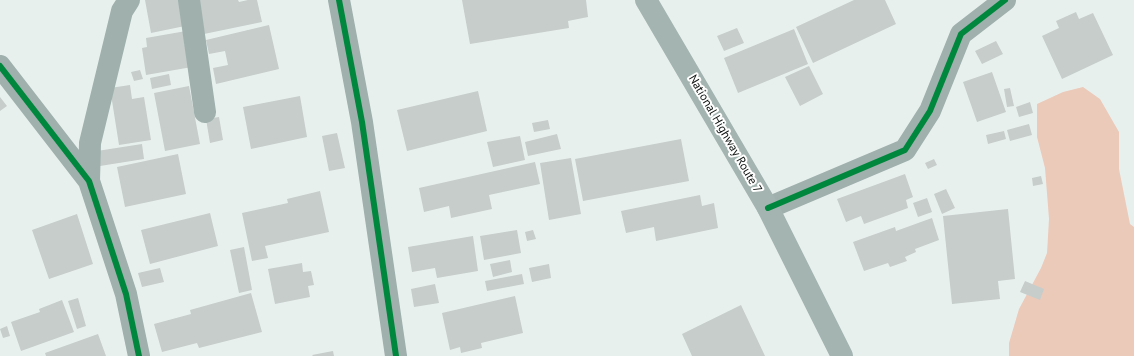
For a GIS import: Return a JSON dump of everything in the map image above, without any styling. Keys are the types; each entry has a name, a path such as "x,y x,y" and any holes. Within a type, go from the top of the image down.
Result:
{"highway":[{"name":"National Highway Route 7","path":"646,0 768,208 842,356"}],"street":[{"path":"129,0 122,11 90,142 89,181 126,294 139,356"},
{"path":"189,0 205,112"},
{"path":"339,0 362,122 396,356"},
{"path":"768,208 905,150 930,111 961,34 1005,0"},
{"path":"0,66 89,181"}],"shaded area":[{"path":"1083,87 1100,99 1119,132 1119,169 1130,224 1134,227 1134,356 1009,356 1009,343 1019,309 1041,268 1047,253 1049,219 1045,168 1037,137 1037,104 1063,92"}],"building":[{"path":"145,0 180,0 185,26 151,33"},
{"path":"198,0 238,0 239,2 257,0 262,22 204,34"},
{"path":"462,0 586,0 588,17 568,21 569,28 470,44"},
{"path":"854,0 885,0 896,24 813,63 796,27"},
{"path":"1076,12 1079,19 1093,13 1113,55 1062,79 1042,36 1059,28 1056,21"},
{"path":"269,25 279,69 216,84 213,68 228,65 225,51 209,54 206,40"},
{"path":"737,28 744,43 724,51 717,36"},
{"path":"794,29 808,64 738,93 724,58"},
{"path":"186,31 192,67 146,75 142,48 147,47 146,38"},
{"path":"996,41 1003,54 982,64 975,51"},
{"path":"809,66 823,94 800,106 785,77"},
{"path":"140,70 143,79 134,81 131,72"},
{"path":"992,72 1006,112 977,122 963,82"},
{"path":"169,74 171,85 152,89 150,78"},
{"path":"130,85 132,99 144,97 151,140 119,145 110,88"},
{"path":"189,86 200,144 165,151 154,93"},
{"path":"1010,88 1014,106 1007,107 1004,89"},
{"path":"478,91 487,131 407,151 397,110"},
{"path":"300,96 307,137 251,149 243,107"},
{"path":"0,97 7,106 0,111"},
{"path":"1030,102 1033,113 1019,117 1016,107"},
{"path":"219,117 223,140 210,143 206,119"},
{"path":"548,120 550,129 534,132 532,123"},
{"path":"1029,124 1032,135 1010,141 1007,130"},
{"path":"1004,131 1006,139 988,144 986,135"},
{"path":"337,133 345,168 329,171 322,136"},
{"path":"557,134 561,149 528,156 525,142"},
{"path":"520,136 525,160 493,167 487,142"},
{"path":"681,139 689,181 583,201 575,159"},
{"path":"142,144 144,159 100,166 97,151"},
{"path":"178,154 186,194 125,207 117,167"},
{"path":"571,158 581,214 549,220 540,163"},
{"path":"934,159 937,165 928,169 925,163"},
{"path":"535,162 540,184 489,195 492,209 451,218 449,206 424,212 419,188"},
{"path":"905,174 913,197 906,200 908,208 864,224 861,216 846,222 837,199"},
{"path":"1041,176 1043,184 1033,186 1032,178"},
{"path":"946,189 955,208 942,214 934,194"},
{"path":"320,191 329,232 265,246 268,258 252,261 242,213 288,203 287,199"},
{"path":"700,195 702,206 714,203 718,228 656,241 654,227 626,233 621,211"},
{"path":"927,198 932,212 918,217 913,203"},
{"path":"1008,209 1015,279 998,281 1000,299 952,304 943,216"},
{"path":"210,213 218,246 150,264 141,230"},
{"path":"77,214 93,264 49,279 32,230"},
{"path":"932,218 939,240 915,249 916,252 905,257 907,261 890,267 888,263 864,271 853,242 895,227 896,231"},
{"path":"517,230 521,253 484,260 480,236"},
{"path":"533,230 536,239 527,241 525,232"},
{"path":"473,236 478,271 437,278 435,268 412,272 408,247"},
{"path":"244,247 252,290 239,293 230,250"},
{"path":"510,260 512,272 493,277 490,264"},
{"path":"302,263 303,272 311,271 314,285 308,286 310,297 275,304 268,269"},
{"path":"549,264 551,278 532,282 529,268"},
{"path":"160,268 164,282 142,287 138,273"},
{"path":"522,274 524,284 487,291 485,281"},
{"path":"1025,281 1044,289 1040,300 1020,292"},
{"path":"435,284 439,303 414,307 411,289"},
{"path":"251,293 262,332 199,348 197,343 162,352 154,324 191,314 190,310"},
{"path":"515,296 523,333 481,343 482,348 461,353 460,347 450,350 442,313"},
{"path":"78,298 86,326 77,329 68,301"},
{"path":"62,300 74,332 21,351 11,322 40,312 39,309"},
{"path":"741,305 765,356 692,356 682,334"},
{"path":"7,326 10,336 3,338 0,329"},
{"path":"98,334 106,356 46,356 45,353"},
{"path":"333,351 334,356 312,355"}],"cycle path":[{"path":"339,0 362,122 396,356"},
{"path":"768,208 905,150 930,111 961,34 1005,0"},
{"path":"0,66 89,181 126,294 139,356"}]}
